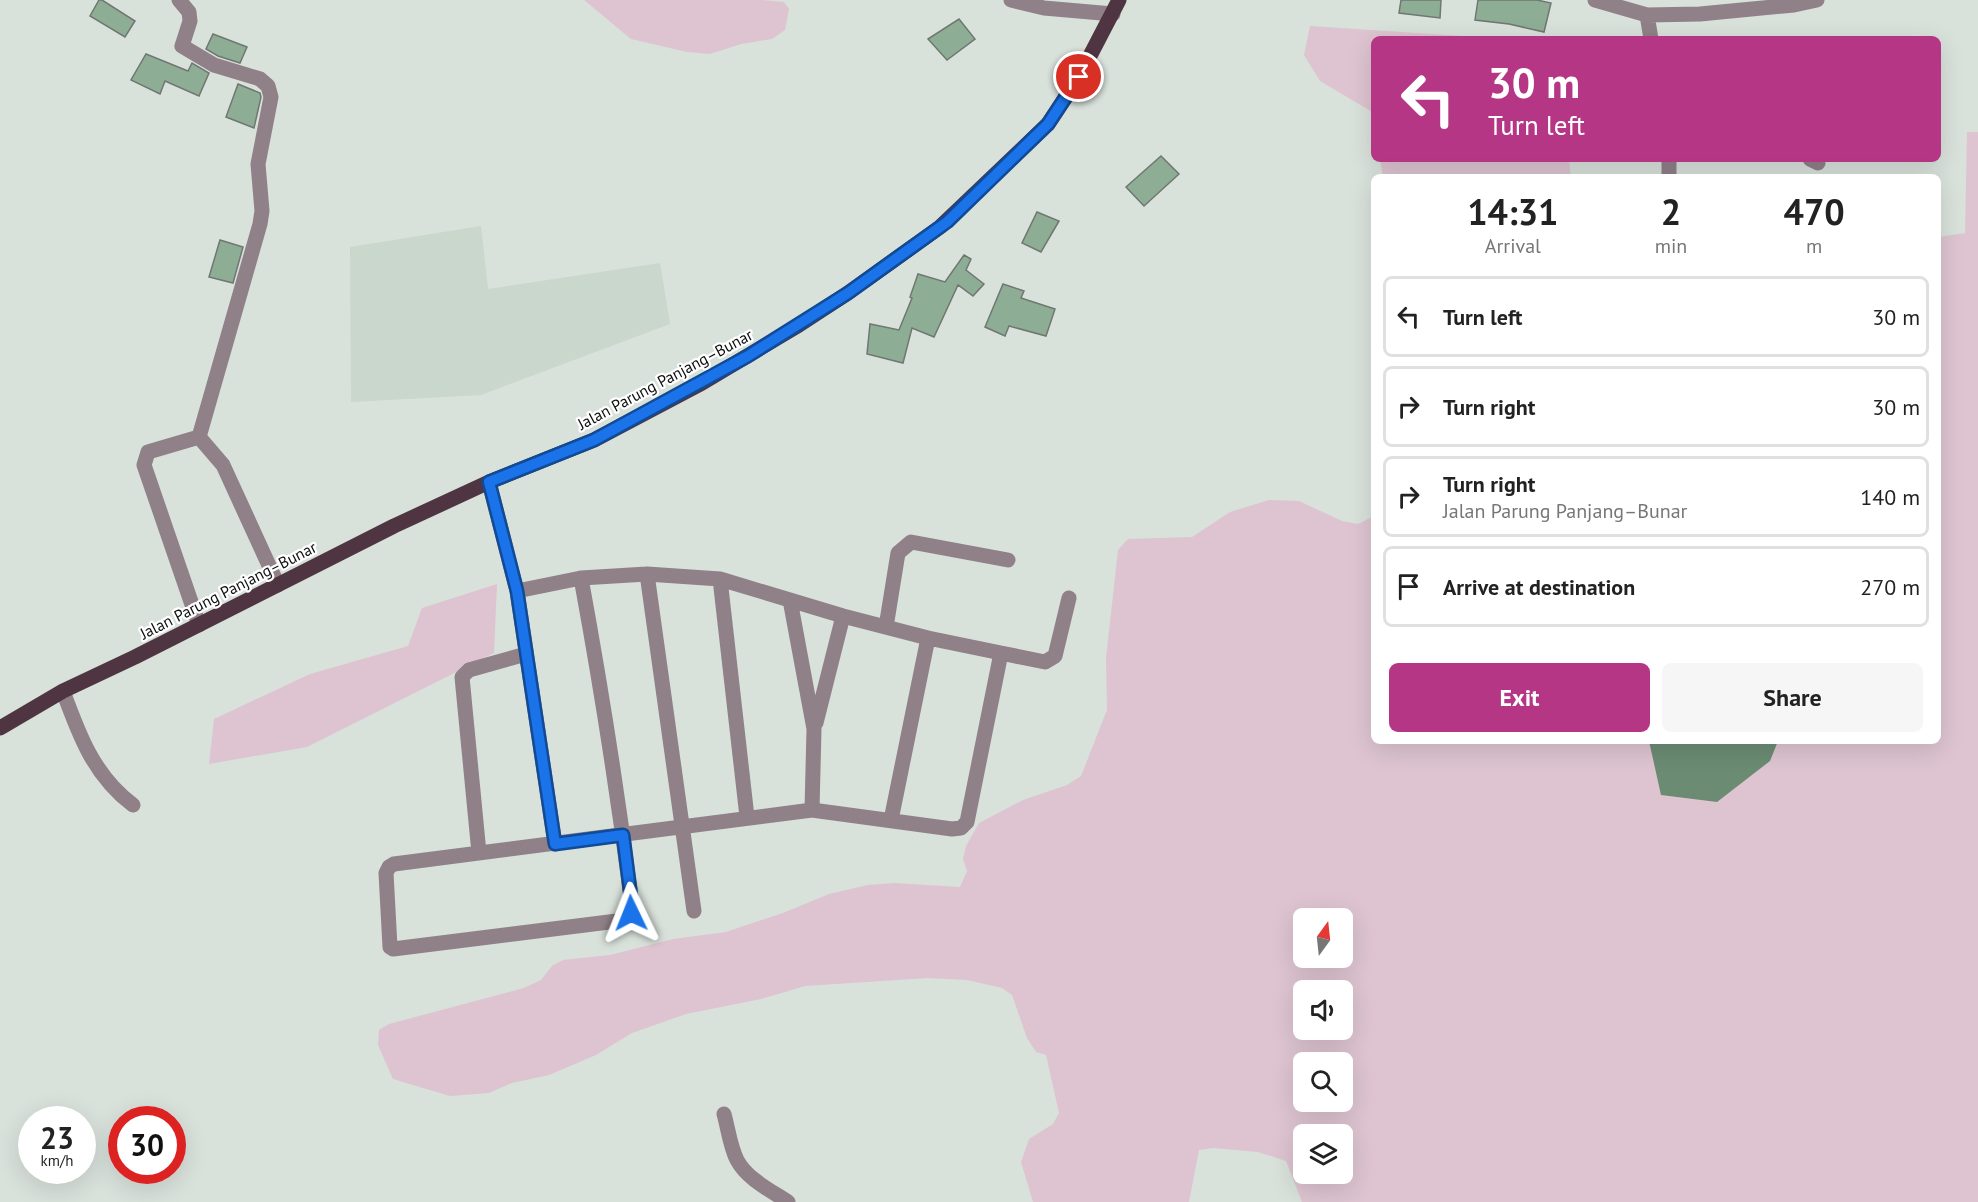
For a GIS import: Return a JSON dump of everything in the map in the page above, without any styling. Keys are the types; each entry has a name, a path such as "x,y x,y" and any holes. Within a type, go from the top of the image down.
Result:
{"main road":[{"name":"Jalan Parung Panjang–Bunar","path":"0,728 63,691 394,526 489,482 594,440 702,382 799,325 940,227 1048,124 1079,77 1116,7"}],"street":[{"path":"179,0 189,12 190,21 182,46 214,65 260,79 268,86 271,97 258,164 262,211 260,224 199,437"},
{"path":"1011,0 1044,8 1116,7"},
{"path":"1595,0 1647,15 1700,14 1794,5 1817,0"},
{"path":"1647,15 1650,36"},
{"path":"199,437 223,465 278,585"},
{"path":"199,437 148,452 144,465 199,625"},
{"path":"489,482 517,591 555,844"},
{"path":"886,627 898,553 911,542 1008,560"},
{"path":"517,591 581,578 646,574 720,579 843,616 928,638 1045,662 1055,656 1069,598"},
{"path":"646,574 694,911"},
{"path":"581,578 602,690 623,835 632,905 631,913 625,920 397,949 390,946 386,873 394,864 623,835 747,817 812,810 952,829 961,828 967,822 1001,653"},
{"path":"720,579 747,817"},
{"path":"790,600 814,729 812,810"},
{"path":"814,729 843,616"},
{"path":"891,820 928,638"},
{"path":"479,853 462,677 469,670 526,654"},
{"path":"63,691 80,738 95,765 118,794 133,805"},
{"path":"724,1114 735,1157 741,1167 788,1202"}],"shaded area":[{"path":"584,0 762,0 784,2 789,9 785,30 772,39 741,44 710,54 687,52 631,39"},
{"path":"1310,26 1463,36 1371,36 1371,111 1320,81 1304,55"},
{"path":"1967,132 1978,132 1978,1202 1302,1202 1295,1184 1353,1184 1353,1124 1293,1124 1293,1179 1286,1161 1258,1152 1213,1148 1199,1150 1189,1202 1033,1202 1021,1162 1029,1139 1053,1124 1059,1113 1046,1055 1036,1052 1027,1038 1012,995 1002,988 967,980 928,978 805,986 761,999 686,1014 632,1033 596,1055 549,1075 512,1083 489,1093 450,1096 393,1079 378,1045 379,1030 389,1024 524,988 541,980 552,966 563,960 610,955 673,939 726,932 783,913 829,894 868,885 894,883 960,887 967,871 963,859 966,846 979,823 1023,800 1067,785 1081,776 1107,710 1106,658 1118,550 1128,539 1192,537 1230,512 1269,500 1299,501 1342,521 1358,524 1371,518 1371,744 1941,744 1941,237 1965,233"},
{"path":"1381,162 1569,162 1571,174 1383,174"},
{"path":"481,226 488,289 660,263 670,324 481,395 351,402 350,247"},
{"path":"497,584 494,653 307,747 209,764 214,719 310,674 408,646 422,608"},
{"path":"1650,744 1777,744 1770,761 1717,802 1661,795"}],"building":[{"path":"99,0 135,21 125,37 90,16"},
{"path":"1401,0 1441,0 1440,18 1399,13"},
{"path":"1478,0 1537,0 1551,3 1544,32 1509,24 1475,20"},
{"path":"959,19 975,39 947,60 928,39"},
{"path":"213,34 247,47 240,63 218,56 206,49"},
{"path":"146,54 188,71 192,63 209,73 199,96 165,81 160,94 131,80"},
{"path":"238,84 260,93 254,128 226,117"},
{"path":"1161,156 1179,174 1144,206 1126,187"},
{"path":"1037,212 1059,221 1041,252 1022,243"},
{"path":"220,240 243,247 233,283 209,277"},
{"path":"964,255 971,259 966,270 984,284 973,296 958,285 934,337 912,328 903,363 867,354 870,324 899,330 912,298 910,297 918,274 945,282"},
{"path":"1003,284 1024,291 1021,298 1055,309 1046,336 1009,326 1005,336 985,327"}],"route":[{"path":"631,913 632,905 623,835 555,844 517,591 489,482 594,440 748,356 848,293 947,222 1048,124 1079,77"}]}
